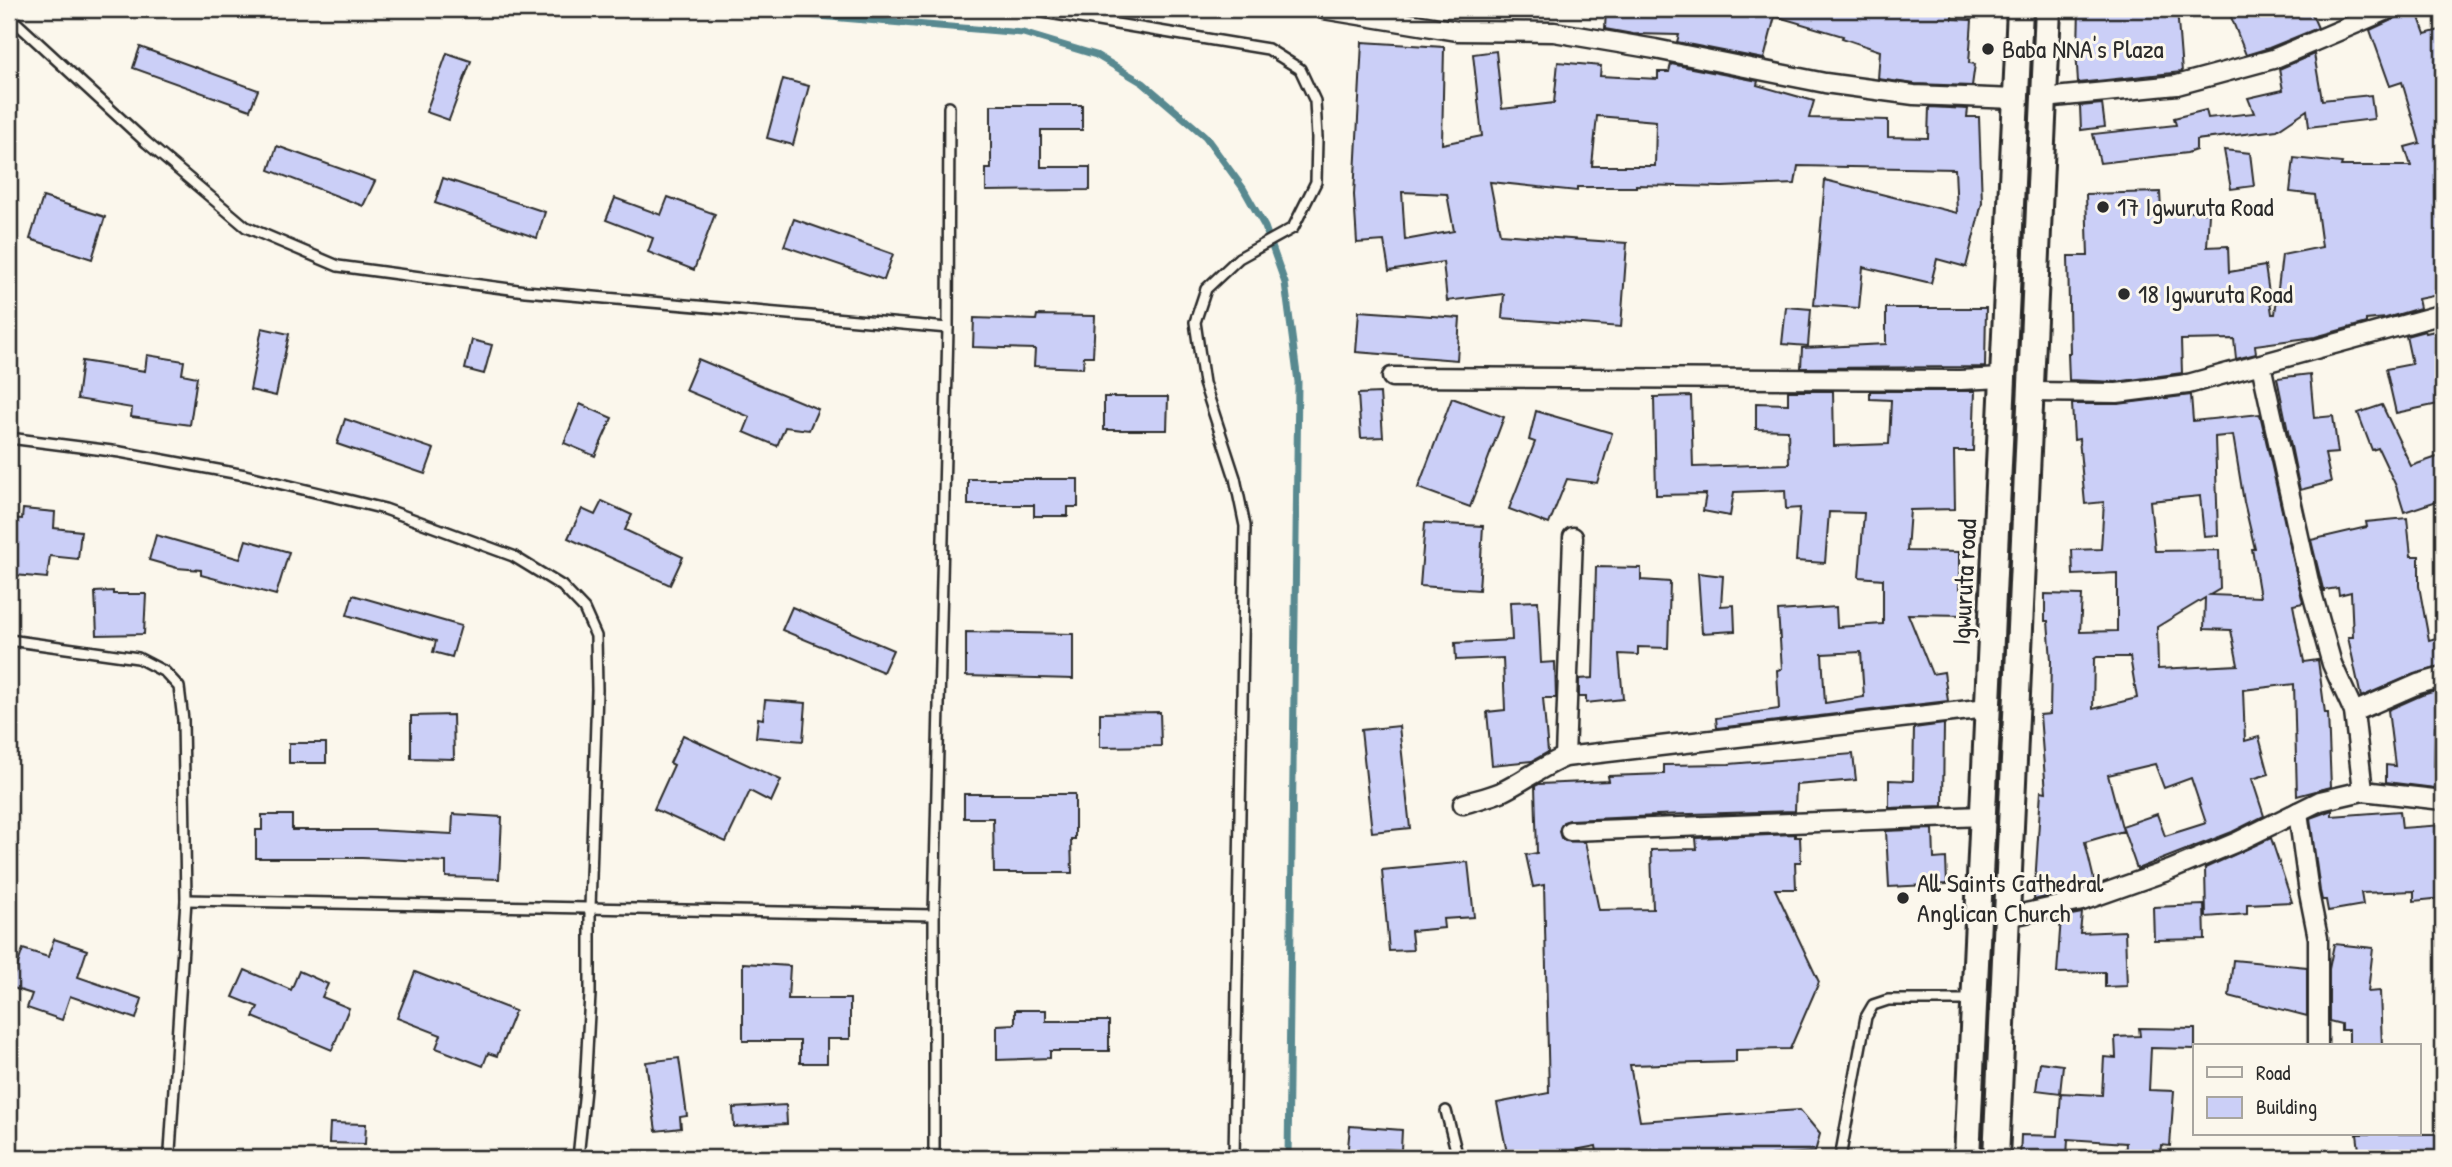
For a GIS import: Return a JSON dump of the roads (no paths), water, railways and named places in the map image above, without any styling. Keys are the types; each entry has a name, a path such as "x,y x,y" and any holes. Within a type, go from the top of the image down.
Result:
{"main road":[{"name":"Igwuruta road","path":"1967,1158 2020,9"},
{"path":"1996,1158 2048,9"}],"street":[{"path":"1323,9 1457,31 1555,32 1825,83 1913,95 2015,99"},
{"path":"2043,98 2177,85 2273,59 2390,9"},
{"path":"2031,392 2117,393 2188,384 2443,314"},
{"path":"2262,365 2310,586 2332,664 2354,712 2363,791"},
{"path":"1392,377 2003,378"},
{"path":"1565,757 1573,537"},
{"path":"2354,712 2418,684 2443,677"},
{"path":"1463,804 1499,793 1545,765 1565,757 1987,708"},
{"path":"2007,917 2111,892 2237,842 2320,801 2363,791 2443,800"},
{"path":"2298,812 2318,938 2318,1044"},
{"path":"1570,831 1983,816"}],"lane":[{"path":"1025,9 1268,49 1300,69 1315,101 1316,182 1293,228 1239,258 1206,289 1195,322 1204,383 1235,478 1245,526 1234,1158"},
{"path":"9,16 147,143 246,226 338,266 525,290 948,328"},
{"path":"934,1158 934,915 948,328 949,107"},
{"path":"9,438 120,452 232,473 385,509 513,556 562,586 584,609 596,636 596,767 590,908 590,994 578,1158"},
{"path":"9,640 138,658 165,672 179,687 183,720 186,900 170,1151 167,1158"},
{"path":"186,900 934,915"},
{"path":"1840,1158 1866,1017 1873,1005 1888,1000 1974,1000"},
{"path":"1446,1111 1458,1158"}],"waterway":[{"path":"734,9 1023,33 1096,55 1143,83 1205,136 1243,188 1265,227 1285,283 1298,382 1288,1158"}],"place":[{"name":"Baba NNA's Plaza","path":"1988,49"},
{"name":"17 Igwuruta Road","path":"2103,207"},
{"name":"18 Igwuruta Road","path":"2124,294"},
{"name":"All Saints Cathedral Anglican Church","path":"1903,898"}]}
